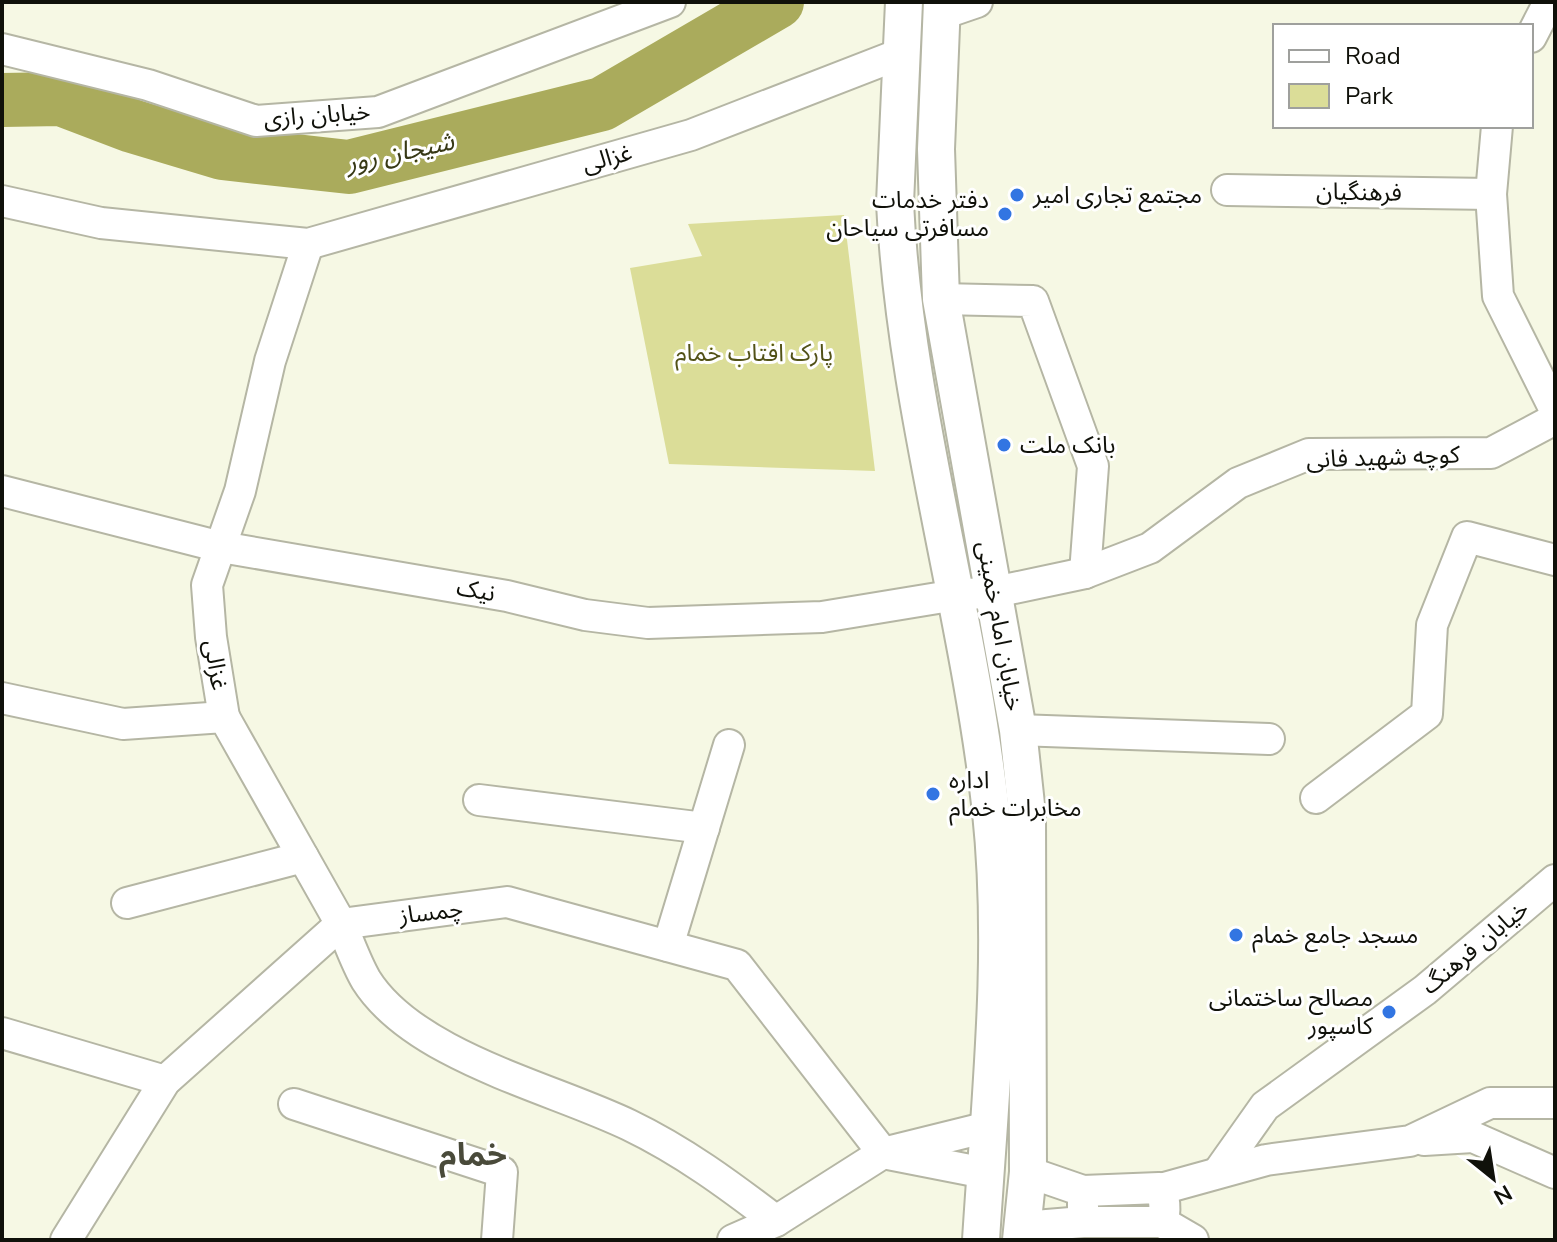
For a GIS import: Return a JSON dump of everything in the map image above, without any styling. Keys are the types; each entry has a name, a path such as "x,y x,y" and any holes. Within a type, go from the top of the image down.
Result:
{"main road":[{"name":"خیابان امام خمینی","path":"942,8 936,149 941,299 965,443 995,592 1018,730 1027,814 1028,1172 1022,1233"},
{"name":"خیابان امام خمینی","path":"903,10 896,230 911,361 956,595 990,810 998,906 997,991 982,1232"},
{"path":"982,1232 1022,1233"}],"street":[{"name":"خیابان رازی","path":"2,49 148,85 256,121 378,112 670,2"},
{"path":"942,8 977,2"},
{"path":"1533,33 1549,2"},
{"name":"غزالی","path":"2,201 101,223 308,244 691,135 900,54"},
{"path":"1497,128 1491,194 1498,296 1555,410"},
{"name":"فرهنگیان","path":"1227,190 1491,194"},
{"name":"غزالی","path":"224,717 211,637 207,585 240,491 270,361 308,244"},
{"path":"941,299 1033,301 1093,466 1085,573"},
{"name":"کوچه شهید فانی","path":"995,592 1085,573 1150,548 1238,483 1309,454 1491,453 1555,419"},
{"name":"نیک","path":"2,491 221,547 507,596 585,615 648,623 822,617 956,595 995,592"},
{"path":"1316,798 1427,714 1432,625 1467,537 1555,560"},
{"path":"2,698 123,724 224,717 341,924 366,980 396,1015 447,1048 641,1131 702,1165 776,1221"},
{"path":"1018,730 1269,739"},
{"path":"668,946 729,745"},
{"path":"479,800 704,828"},
{"path":"127,903 303,857"},
{"name":"خیابان فرهنگ","path":"1219,1171 1265,1106 1425,990 1555,880"},
{"name":"چمساز","path":"341,924 507,902 737,965 883,1153"},
{"path":"66,1240 165,1081 341,924"},
{"path":"2,1033 165,1081"},
{"path":"1410,1141 1490,1103 1555,1103"},
{"path":"294,1104 502,1172 497,1240"},
{"path":"733,1240 776,1221 883,1153 988,1127"},
{"path":"1028,1172 1083,1191 1161,1189 1266,1160 1410,1141 1473,1137 1555,1173"},
{"path":"883,1153 985,1173"},
{"path":"1161,1189 1162,1222"},
{"path":"1083,1191 1083,1222"},
{"path":"1022,1233 1083,1222 1162,1222 1193,1240"}],"green space":[{"name":"پارک افتاب خمام","path":"844,215 875,471 669,464 630,268 702,256 688,224"}],"waterway":[{"name":"شیجان رور","path":"2,100 61,99 132,126 222,153 349,167 602,104 777,2"}],"place":[{"name":"مجتمع تجاری امیر","path":"1017,195"},
{"name":"دفتر خدمات مسافرتی سیاحان","path":"1005,214"},
{"name":"بانک ملت","path":"1004,445"},
{"name":"اداره مخابرات خمام","path":"933,794"},
{"name":"مسجد جامع خمام","path":"1236,935"},
{"name":"مصالح ساختمانی کاسپور","path":"1389,1012"}],"district":[{"name":"خمام","path":"473,1154"}]}
